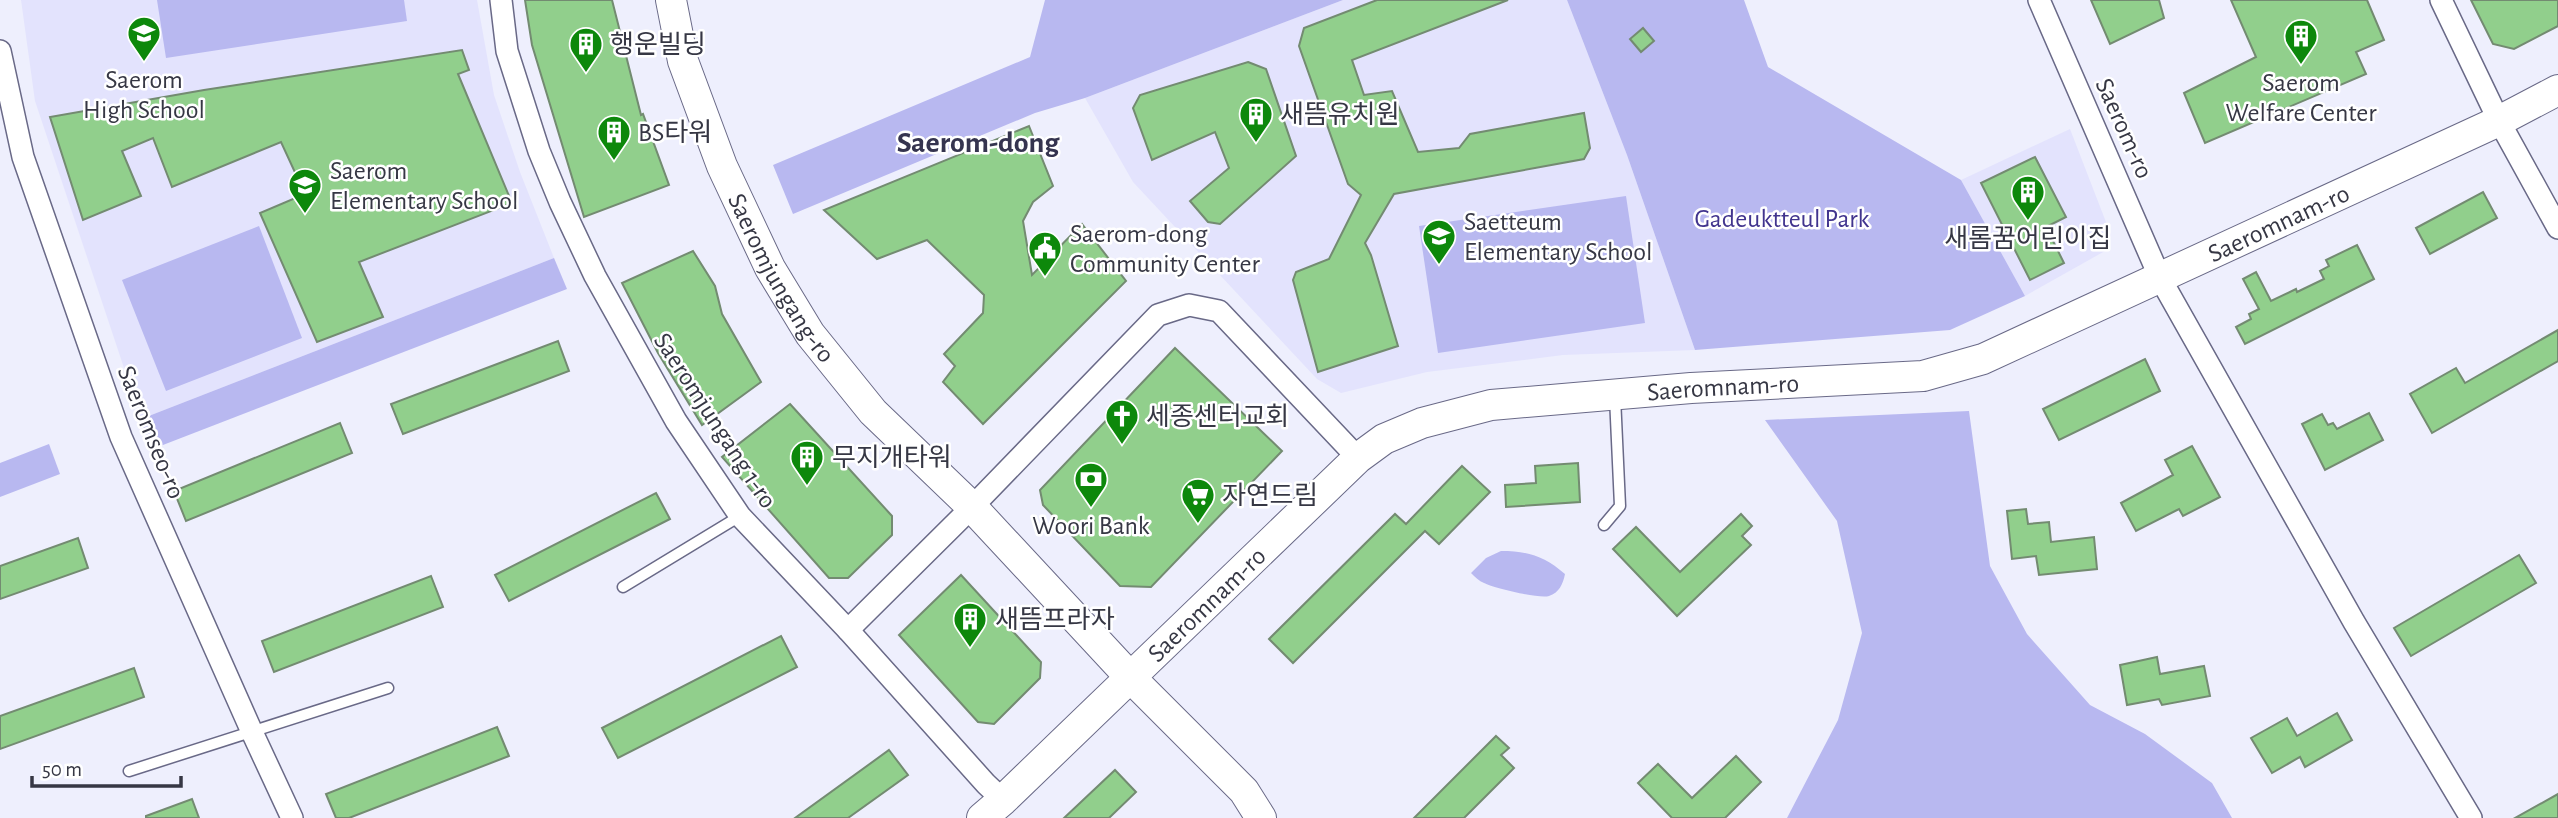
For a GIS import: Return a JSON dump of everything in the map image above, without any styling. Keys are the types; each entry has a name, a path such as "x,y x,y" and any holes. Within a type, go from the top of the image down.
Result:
{"street":[{"name":"Saeromjungang 1-ro","path":"501,0 507,51 539,150 595,276 649,377 740,516 848,630 986,785 993,809"},
{"name":"Saeromjungang-ro","path":"671,0 683,61 722,166 771,268 810,334 873,412 972,507 1131,678 1244,791 1261,818"},
{"name":"Saerom-ro","path":"2039,0 2160,278 2354,622 2471,818"},
{"path":"2441,0 2499,121 2558,228"},
{"name":"Saeromseo-ro","path":"0,51 3,84 23,157 121,437 292,818"},
{"name":"Saeromnam-ro","path":"993,809 1358,458 1384,439 1422,423 1491,405 1615,394 1923,376 1983,359 2499,121 2558,90"},
{"path":"848,630 972,507 1158,315 1189,305 1219,311 1358,458"}],"lane":[{"path":"1604,525 1620,506 1615,394"},
{"path":"623,587 740,516"},
{"path":"129,771 388,688"}],"shaded area":[{"name":"Saerom Elementary School","path":"21,0 477,0 494,95 520,172 554,258 141,419 35,101"},
{"name":"Saetteum Elementary School","path":"1343,0 1567,0 1627,155 1695,350 1563,355 1427,372 1341,393 1317,379 1133,182 1085,98"},
{"path":"2070,129 2111,235 2105,251 2025,296 1961,180"}],"green space":[{"path":"157,0 404,0 407,21 166,58"},
{"path":"1045,0 1343,0 1085,98 1035,113 793,214 773,165 1030,57"},
{"name":"Gadeuktteul Park","path":"1567,0 1744,0 1768,67 1961,180 2025,296 1950,330 1695,350 1627,155"},
{"path":"1626,196 1645,323 1438,353 1419,226"},
{"path":"259,226 302,338 166,391 122,280"},
{"path":"554,258 567,289 150,450 141,419"},
{"path":"1969,411 1990,566 2027,634 2090,705 2145,734 2212,783 2232,818 1787,818 1838,720 1862,633 1837,521 1765,420"},
{"path":"49,444 60,474 0,497 0,463"},
{"path":"1501,551 1528,554 1550,563 1565,574 1560,588 1549,596 1527,595 1489,585 1471,573 1486,558"}],"building":[{"path":"525,0 612,0 641,115 643,114 669,185 584,217 532,45"},
{"path":"1377,0 1508,0 1352,60 1364,95 1392,91 1418,152 1459,148 1470,134 1584,113 1590,148 1584,159 1394,194 1365,243 1398,346 1318,372 1293,280 1296,272 1329,259 1361,195 1348,184 1299,46 1304,28"},
{"name":"Saerom Welfare Center","path":"2091,0 2159,0 2164,18 2110,44"},
{"name":"Saerom Welfare Center","path":"2231,0 2367,0 2384,40 2356,52 2366,74 2205,143 2184,93 2256,57"},
{"path":"2471,0 2558,0 2558,26 2514,49 2493,44"},
{"path":"1643,28 1654,41 1641,52 1630,39"},
{"path":"462,50 469,70 458,74 512,203 359,262 383,317 317,342 260,213 305,194 281,142 172,187 153,138 122,151 141,196 83,220 50,117 204,90"},
{"name":"새뜸유치원","path":"1248,62 1266,69 1296,156 1220,224 1208,222 1190,201 1229,168 1215,132 1152,160 1133,108 1140,95"},
{"name":"Saerom-dong Community Center","path":"1029,126 1053,186 1033,202 1023,221 1032,275 1082,224 1126,281 983,424 943,382 955,366 944,354 983,313 984,295 927,240 877,259 824,210"},
{"name":"새롬꿈어린이집","path":"2035,157 2066,217 2046,227 2064,263 2030,280 1981,183"},
{"path":"2483,192 2497,218 2430,254 2416,228"},
{"path":"2357,245 2374,279 2245,344 2236,327 2251,319 2249,314 2259,309 2243,279 2256,272 2271,301 2324,279 2320,271 2329,266 2326,260"},
{"path":"693,251 715,286 722,314 761,382 702,425 658,353 622,283"},
{"path":"2558,330 2558,361 2432,433 2410,394 2456,368 2465,383"},
{"path":"558,341 569,371 403,434 391,404"},
{"path":"1175,348 1282,451 1151,587 1120,586 1043,505 1040,490"},
{"path":"2145,359 2160,391 2059,440 2043,409"},
{"name":"무지개타워","path":"790,404 892,516 892,535 848,578 829,578 722,457"},
{"path":"2369,413 2383,440 2325,470 2302,424 2322,414 2328,425 2333,423 2337,429"},
{"path":"340,423 352,453 186,521 174,491"},
{"path":"2192,446 2220,497 2183,516 2179,509 2136,531 2121,503 2173,475 2165,460"},
{"path":"1578,463 1580,502 1506,507 1505,485 1536,483 1535,466"},
{"path":"1462,466 1490,492 1439,544 1425,531 1293,663 1269,639 1395,514 1406,524"},
{"path":"656,493 670,519 509,601 495,575"},
{"path":"2026,509 2028,524 2049,522 2051,542 2094,537 2097,569 2039,575 2036,556 2012,559 2007,511"},
{"path":"1741,514 1752,526 1742,536 1751,545 1677,616 1613,549 1636,527 1680,572"},
{"path":"78,538 88,568 0,599 0,566"},
{"path":"2519,555 2536,583 2411,656 2394,628"},
{"name":"새뜸프라자","path":"961,575 1041,662 1040,678 994,724 978,722 899,635"},
{"path":"431,576 443,607 274,672 262,641"},
{"path":"781,636 797,667 618,758 602,728"},
{"path":"2157,657 2160,674 2204,666 2210,696 2162,705 2159,699 2127,705 2120,665"},
{"path":"134,668 144,697 0,749 0,716"},
{"path":"2337,713 2352,740 2305,767 2300,757 2272,773 2251,738 2287,718 2297,736"},
{"path":"497,727 509,756 349,818 336,818 326,794"},
{"path":"1496,736 1509,748 1501,755 1514,768 1464,818 1414,818"},
{"path":"889,750 908,775 848,818 795,818"},
{"path":"1736,756 1761,782 1725,818 1672,818 1638,783 1658,764 1692,798"},
{"path":"1115,770 1136,792 1109,818 1064,818"},
{"path":"2558,794 2558,818 2515,818"},
{"path":"192,799 199,818 146,818 146,816"}],"place":[{"name":"Saerom High School","path":"144,63"},
{"name":"Saerom Welfare Center","path":"2301,66"},
{"name":"행운빌딩","path":"586,74"},
{"name":"새뜸유치원","path":"1256,144"},
{"name":"BS타워","path":"614,162"},
{"name":"Saerom Elementary School","path":"305,215"},
{"name":"새롬꿈어린이집","path":"2028,222"},
{"name":"Saetteum Elementary School","path":"1439,266"},
{"name":"Saerom-dong Community Center","path":"1045,278"},
{"name":"세종센터교회","path":"1122,446"},
{"name":"무지개타워","path":"807,487"},
{"name":"Woori Bank","path":"1091,509"},
{"name":"자연드림","path":"1198,525"},
{"name":"새뜸프라자","path":"970,649"}],"district":[{"name":"Saerom-dong","path":"978,142"}]}
